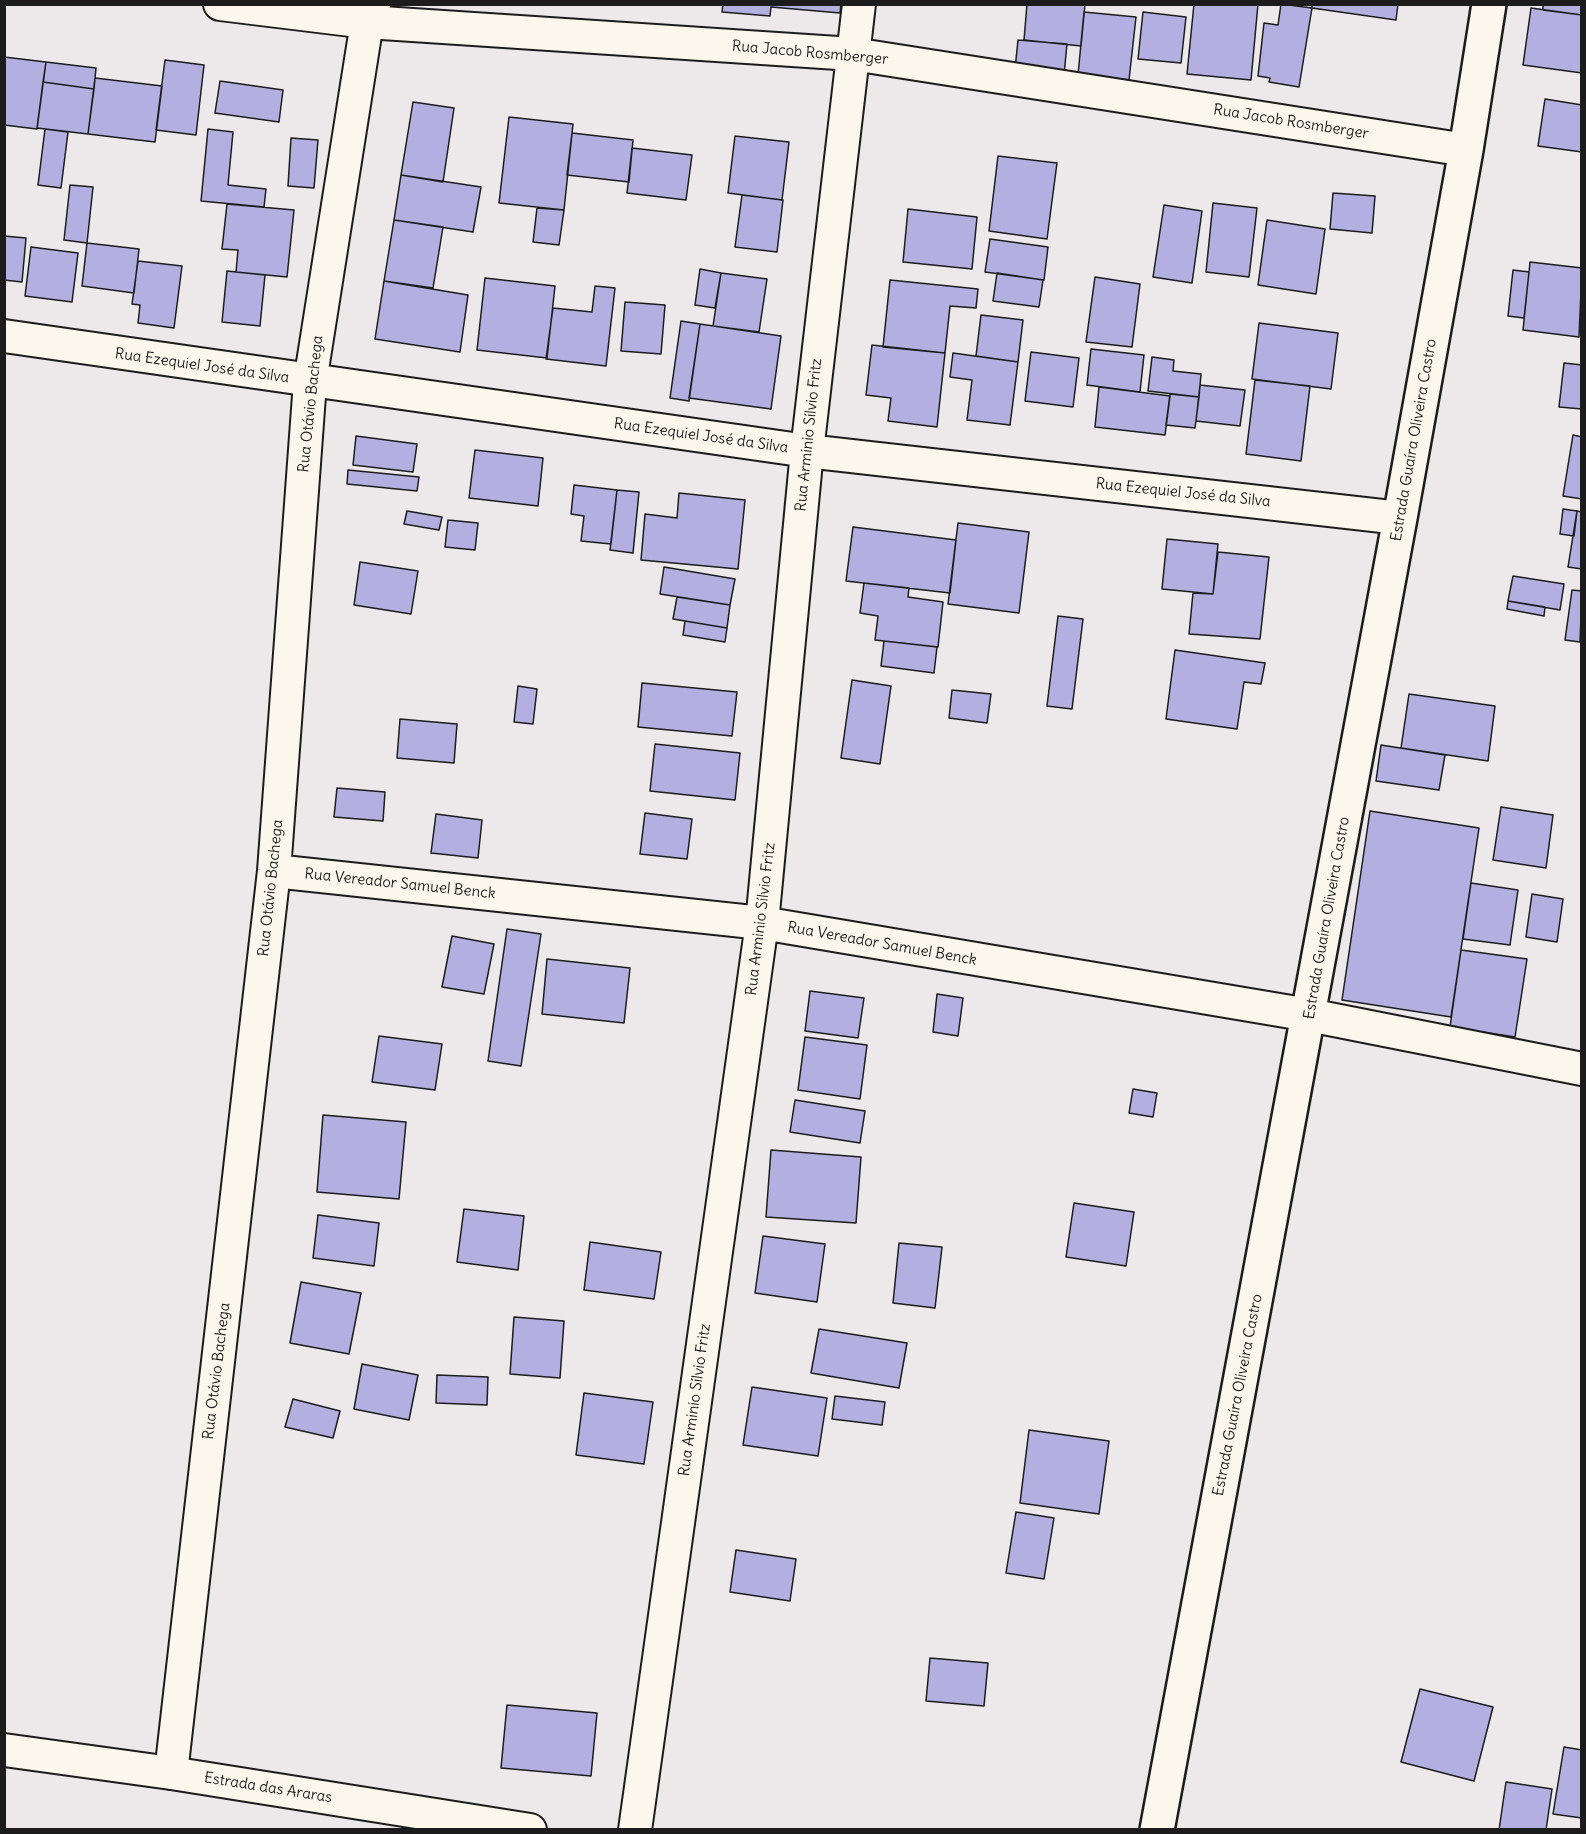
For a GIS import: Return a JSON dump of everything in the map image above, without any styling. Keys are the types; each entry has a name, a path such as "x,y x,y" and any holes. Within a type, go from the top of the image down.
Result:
{"street":[{"name":"Rua Jacob Rosmberger","path":"220,4 371,14 852,54 1466,150"},
{"name":"Rua Arminio Sílvio Fritz","path":"635,1830 762,923 807,451 859,4"},
{"name":"Estrada Guaíra Oliveira Castro","path":"1157,1830 1400,518 1466,150 1489,4"},
{"name":"Rua Otávio Bachega","path":"171,1773 274,871 310,382 371,14"},
{"name":"Rua Ezequiel José da Silva","path":"4,336 310,382 807,451 1400,518"},
{"name":"Rua Vereador Samuel Benck","path":"274,871 762,923 1309,1015 1581,1070"},
{"name":"Estrada das Araras","path":"4,1750 171,1773 530,1830"}],"building":[{"path":"723,4 841,4 840,13 771,7 770,16 722,12"},
{"path":"1027,4 1085,4 1081,46 1024,40"},
{"path":"1194,4 1258,4 1251,80 1187,74"},
{"path":"1281,4 1312,8 1299,87 1269,82 1270,78 1258,76 1264,23 1278,25"},
{"path":"1312,4 1398,4 1396,20 1312,8"},
{"path":"1543,4 1582,4 1582,15 1543,10"},
{"path":"1531,8 1582,15 1582,73 1523,65"},
{"path":"1084,12 1136,17 1129,80 1078,75"},
{"path":"1143,12 1186,17 1181,63 1138,59"},
{"path":"1018,40 1067,44 1064,75 1015,69"},
{"path":"4,57 46,62 37,129 4,125"},
{"path":"165,60 204,65 196,135 156,130"},
{"path":"46,62 96,68 94,89 43,82"},
{"path":"95,78 162,86 155,142 88,134"},
{"path":"220,81 283,90 279,122 215,113"},
{"path":"43,82 94,89 88,134 37,128"},
{"path":"1545,99 1582,105 1582,152 1538,146"},
{"path":"413,102 454,108 443,182 401,175"},
{"path":"509,117 573,124 564,210 499,203"},
{"path":"45,129 68,132 61,188 38,185"},
{"path":"208,129 233,132 228,185 266,189 264,207 201,201"},
{"path":"572,133 633,140 629,182 567,175"},
{"path":"735,136 789,142 782,200 728,193"},
{"path":"291,138 318,140 314,188 288,186"},
{"path":"632,148 692,155 686,200 627,193"},
{"path":"998,156 1057,163 1047,239 989,231"},
{"path":"401,175 481,187 473,232 394,220"},
{"path":"70,185 93,187 87,243 64,240"},
{"path":"1333,193 1375,196 1372,233 1330,229"},
{"path":"742,195 783,200 777,252 735,247"},
{"path":"1213,203 1257,208 1249,277 1206,272"},
{"path":"227,204 294,210 287,277 236,272 238,250 222,249"},
{"path":"1164,205 1202,211 1192,283 1153,277"},
{"path":"537,208 564,210 559,245 533,242"},
{"path":"908,209 977,217 972,269 903,262"},
{"path":"394,220 443,227 433,288 384,281"},
{"path":"1267,220 1325,229 1316,294 1258,285"},
{"path":"4,236 26,238 22,282 4,280"},
{"path":"990,239 1048,247 1044,280 985,272"},
{"path":"87,243 139,249 134,293 82,286"},
{"path":"31,247 78,253 72,302 25,296"},
{"path":"138,261 182,266 174,328 138,323 140,305 132,304"},
{"path":"1530,262 1582,268 1579,337 1523,330"},
{"path":"700,269 721,273 715,308 695,305"},
{"path":"1513,270 1529,272 1524,318 1508,316"},
{"path":"227,271 265,275 260,326 222,322"},
{"path":"721,273 767,279 759,332 713,326"},
{"path":"997,273 1043,280 1039,307 993,301"},
{"path":"1095,277 1140,284 1132,347 1086,342"},
{"path":"485,278 555,286 547,358 477,350"},
{"path":"890,280 978,289 976,308 950,306 945,353 883,347"},
{"path":"384,281 468,295 460,352 375,339"},
{"path":"595,286 615,288 606,366 546,359 553,308 592,312"},
{"path":"625,302 665,305 661,354 621,351"},
{"path":"981,315 1023,320 1018,362 976,356"},
{"path":"681,321 700,324 689,401 670,398"},
{"path":"1259,323 1338,333 1331,389 1252,379"},
{"path":"700,324 781,336 771,409 689,398"},
{"path":"872,345 945,353 937,427 888,421 891,398 866,395"},
{"path":"1091,349 1144,355 1140,392 1087,385"},
{"path":"1031,352 1079,358 1073,407 1025,401"},
{"path":"953,353 1018,362 1010,425 967,420 972,380 950,377"},
{"path":"1152,357 1174,360 1173,371 1201,374 1199,397 1148,391"},
{"path":"1564,363 1582,365 1582,409 1559,407"},
{"path":"1255,380 1310,386 1301,461 1246,454"},
{"path":"1200,385 1245,390 1240,426 1196,421"},
{"path":"1099,387 1170,396 1165,435 1095,427"},
{"path":"1170,394 1199,397 1195,428 1166,425"},
{"path":"1573,435 1582,437 1582,499 1563,496"},
{"path":"356,436 417,444 413,472 353,465"},
{"path":"475,450 543,458 538,506 469,498"},
{"path":"348,470 419,477 417,491 347,484"},
{"path":"574,485 617,490 611,544 581,541 584,516 571,514"},
{"path":"617,490 639,492 633,553 610,550"},
{"path":"679,493 745,500 738,569 641,560 645,514 677,518"},
{"path":"1563,509 1577,511 1574,536 1560,534"},
{"path":"407,511 442,517 439,530 404,524"},
{"path":"1577,511 1582,512 1582,569 1568,567"},
{"path":"448,520 478,523 475,550 445,547"},
{"path":"958,523 1029,532 1019,613 948,604"},
{"path":"853,527 956,540 950,593 846,581"},
{"path":"1167,539 1218,544 1213,594 1162,589"},
{"path":"1218,552 1269,557 1260,639 1189,634 1193,593 1213,594"},
{"path":"360,562 418,571 411,614 354,605"},
{"path":"664,567 735,579 730,605 660,594"},
{"path":"1513,576 1564,584 1560,610 1508,601"},
{"path":"864,583 909,588 908,597 943,602 938,647 875,640 878,616 860,613"},
{"path":"1572,590 1582,591 1580,642 1565,640"},
{"path":"677,597 730,605 727,628 673,619"},
{"path":"1508,601 1545,607 1544,616 1507,609"},
{"path":"1058,616 1083,619 1072,709 1047,706"},
{"path":"685,621 727,628 725,642 683,635"},
{"path":"884,641 937,647 934,673 881,666"},
{"path":"1175,650 1265,663 1261,684 1244,682 1237,729 1166,719"},
{"path":"852,680 891,686 880,764 841,758"},
{"path":"642,683 737,692 732,736 638,727"},
{"path":"518,686 537,689 533,724 514,722"},
{"path":"952,690 991,694 987,723 949,718"},
{"path":"1409,694 1495,706 1488,761 1401,748"},
{"path":"400,719 457,724 454,763 397,758"},
{"path":"655,744 740,753 735,800 650,791"},
{"path":"1381,745 1445,755 1439,790 1376,781"},
{"path":"337,788 385,792 383,821 334,817"},
{"path":"1501,807 1553,815 1546,868 1493,860"},
{"path":"1370,811 1479,828 1451,1017 1342,1000"},
{"path":"645,813 692,819 687,859 640,854"},
{"path":"436,814 482,820 478,858 431,853"},
{"path":"1471,883 1518,890 1510,945 1463,939"},
{"path":"1532,894 1563,899 1557,942 1526,937"},
{"path":"507,929 541,934 521,1066 488,1061"},
{"path":"452,936 494,944 484,994 442,987"},
{"path":"1461,950 1527,959 1515,1037 1450,1027"},
{"path":"547,959 630,968 624,1023 542,1014"},
{"path":"810,991 864,998 858,1038 805,1031"},
{"path":"937,994 963,998 958,1036 933,1032"},
{"path":"379,1036 442,1044 435,1090 372,1082"},
{"path":"805,1037 867,1045 860,1099 798,1090"},
{"path":"1133,1089 1157,1093 1153,1117 1129,1113"},
{"path":"795,1100 865,1111 860,1143 790,1132"},
{"path":"323,1115 406,1122 399,1199 317,1192"},
{"path":"771,1150 861,1157 856,1223 766,1217"},
{"path":"1074,1203 1134,1212 1126,1266 1066,1257"},
{"path":"464,1209 524,1216 518,1270 457,1262"},
{"path":"318,1215 379,1223 374,1266 313,1258"},
{"path":"763,1236 825,1244 817,1302 755,1293"},
{"path":"590,1242 661,1252 654,1299 584,1290"},
{"path":"899,1243 942,1247 935,1308 893,1303"},
{"path":"301,1282 361,1293 349,1354 290,1343"},
{"path":"514,1317 564,1321 560,1378 510,1374"},
{"path":"819,1329 907,1343 899,1388 811,1373"},
{"path":"362,1364 418,1375 409,1420 354,1409"},
{"path":"437,1375 488,1377 487,1405 436,1403"},
{"path":"752,1387 827,1398 818,1456 743,1445"},
{"path":"584,1393 653,1402 644,1464 576,1455"},
{"path":"835,1396 885,1402 882,1425 832,1419"},
{"path":"293,1399 340,1411 333,1438 285,1427"},
{"path":"1029,1430 1109,1441 1099,1514 1020,1503"},
{"path":"1016,1512 1054,1518 1044,1579 1006,1573"},
{"path":"736,1550 796,1559 790,1601 730,1592"},
{"path":"930,1658 988,1663 984,1706 926,1701"},
{"path":"1420,1689 1493,1707 1474,1781 1401,1762"},
{"path":"507,1705 597,1713 591,1776 501,1768"},
{"path":"1564,1747 1582,1750 1582,1818 1553,1814"},
{"path":"1506,1782 1552,1789 1546,1830 1499,1830"}]}
